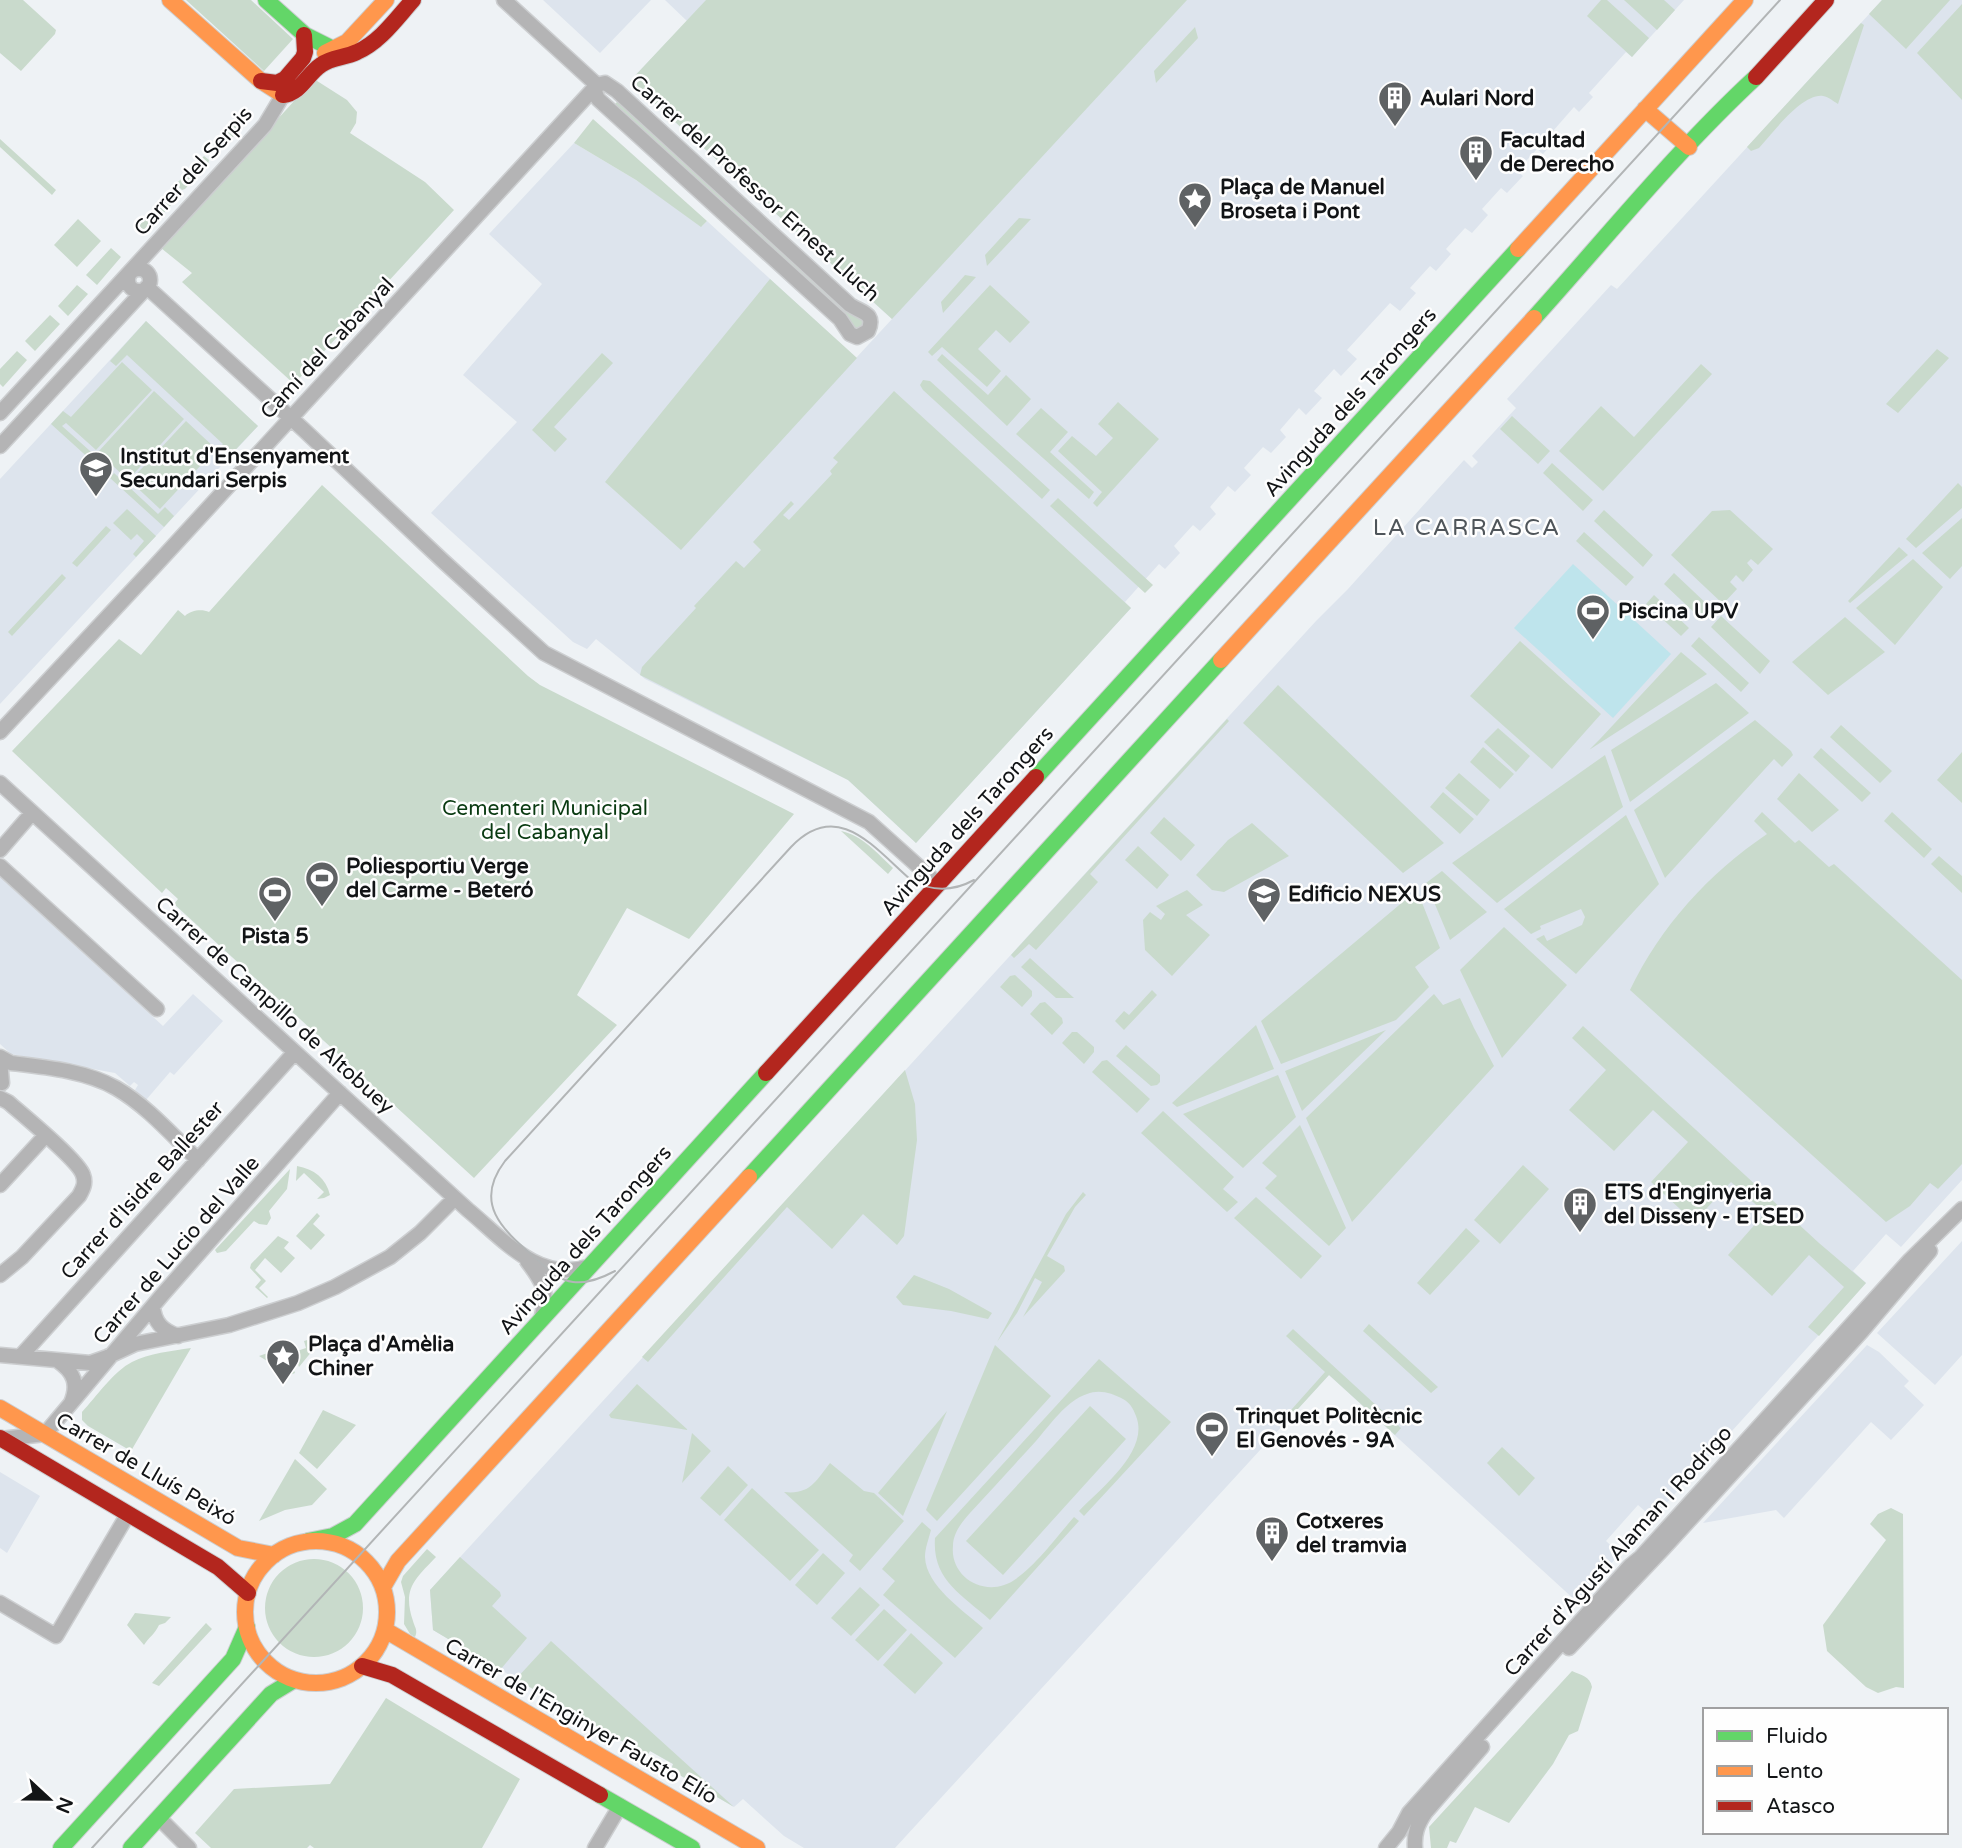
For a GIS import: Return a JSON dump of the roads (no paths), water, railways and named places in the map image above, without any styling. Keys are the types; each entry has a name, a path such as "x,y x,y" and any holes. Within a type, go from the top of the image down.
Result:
{"main road":[{"path":"170,0 261,81 283,95"},
{"path":"266,0 304,36 332,49"},
{"name":"Carrer del Serpis","path":"283,95 313,60 347,41 386,0"},
{"name":"Carrer del Serpis","path":"283,95 293,93 319,65 366,48 412,0"},
{"name":"Avinguda dels Tarongers","path":"309,1541 337,1535 355,1524 1745,0"},
{"path":"383,1587 398,1560 1826,0"},
{"path":"261,81 277,83 285,79 303,58 304,36"},
{"path":"1645,109 1689,147"},
{"name":"Carrer de Lluís Peixó","path":"0,1408 238,1548 274,1555"},
{"path":"0,1438 218,1567 248,1593"},
{"path":"309,1541 333,1543 353,1551 370,1566 383,1587 387,1608 385,1630 376,1650 351,1674 323,1683 294,1680 280,1674 264,1660 253,1644 245,1615 248,1593 258,1572 285,1548 309,1541"},
{"path":"61,1848 233,1659 247,1627"},
{"name":"Carrer de l'Enginyer Fausto Elío","path":"385,1630 757,1848"},
{"path":"362,1666 392,1675 692,1848"},
{"path":"131,1848 271,1694 294,1680"}],"street":[{"name":"Carrer del Professor Ernest Lluch","path":"504,0 597,85"},
{"path":"261,81 270,103 271,115"},
{"name":"Carrer del Professor Ernest Lluch","path":"605,83 617,91 850,305 868,315 871,323 869,331 862,337 849,334 841,319 598,99 595,92 597,85 605,83"},
{"name":"Camí del Cabanyal","path":"0,732 597,85"},
{"name":"Carrer del Serpis","path":"0,413 265,125 283,95"},
{"path":"131,272 129,278 132,288 138,290 147,287"},
{"path":"147,287 544,653 869,822 938,884"},
{"path":"0,446 147,287"},
{"name":"Carrer de Campillo de Altobuey","path":"0,783 455,1198 524,1257 547,1269 577,1270 587,1267"},
{"path":"0,850 32,813"},
{"path":"0,866 156,1009"},
{"name":"Carrer d'Isidre Ballester","path":"20,1357 295,1052"},
{"path":"2,1070 88,1076 114,1086 144,1108 198,1160"},
{"name":"Carrer de Lucio del Valle","path":"45,1434 340,1093"},
{"path":"0,1098 8,1102 79,1166 85,1182 83,1189 22,1257 0,1275"},
{"path":"0,1185 46,1135"},
{"path":"0,1355 90,1363 135,1344 229,1325 277,1311 335,1287 390,1257 442,1213 455,1198"},
{"name":"Carrer d'Agustí Alaman i Rodrigo","path":"1385,1848 1399,1832 1409,1813 1621,1576 1926,1244 1960,1211"},
{"name":"Carrer d'Agustí Alaman i Rodrigo","path":"1415,1848 1417,1824 1424,1813 1570,1647 1663,1549 1896,1292 1960,1211"},
{"name":"Carrer de Campillo de Altobuey","path":"524,1257 541,1280 545,1292 542,1318"},
{"name":"Carrer d'Agustí Alaman i Rodrigo","path":"1762,1440 1793,1399 1884,1298 1888,1286"},
{"path":"153,1306 159,1325 178,1336"},
{"path":"57,1360 68,1367 73,1376 75,1393 66,1410"},
{"path":"0,1438 45,1434"},
{"path":"0,1603 57,1636 128,1514"},
{"path":"595,1848 620,1806"},
{"path":"159,1818 189,1848"}],"water":[{"name":"Piscina UPV","path":"1573,564 1671,654 1613,718 1514,628"}],"tram line":[{"path":"92,1848 1780,0"},
{"path":"615,1271 584,1282 567,1281 552,1272 511,1236 495,1214 492,1190 496,1176 505,1161 791,847 808,833 824,827 840,827 869,843 919,884 942,889 958,887 974,880"}],"place":[{"name":"Aulari Nord","path":"1395,128"},
{"name":"Facultad de Derecho","path":"1476,182"},
{"name":"Plaça de Manuel Broseta i Pont","path":"1195,229"},
{"name":"Institut d'Ensenyament Secundari Serpis","path":"96,498"},
{"name":"Piscina UPV","path":"1593,641"},
{"name":"Poliesportiu Verge del Carme - Beteró","path":"322,908"},
{"name":"Pista 5","path":"275,923"},
{"name":"Edificio NEXUS","path":"1264,924"},
{"name":"ETS d'Enginyeria del Disseny - ETSED","path":"1580,1234"},
{"name":"Plaça d'Amèlia Chiner","path":"283,1386"},
{"name":"Trinquet Politècnic El Genovés - 9A","path":"1212,1458"},
{"name":"Cotxeres del tramvia","path":"1272,1563"}],"district":[{"name":"LA CARRASCA","path":"1467,527"}],"park label":[{"name":"Cementeri Municipal del Cabanyal","path":"545,820"}]}
